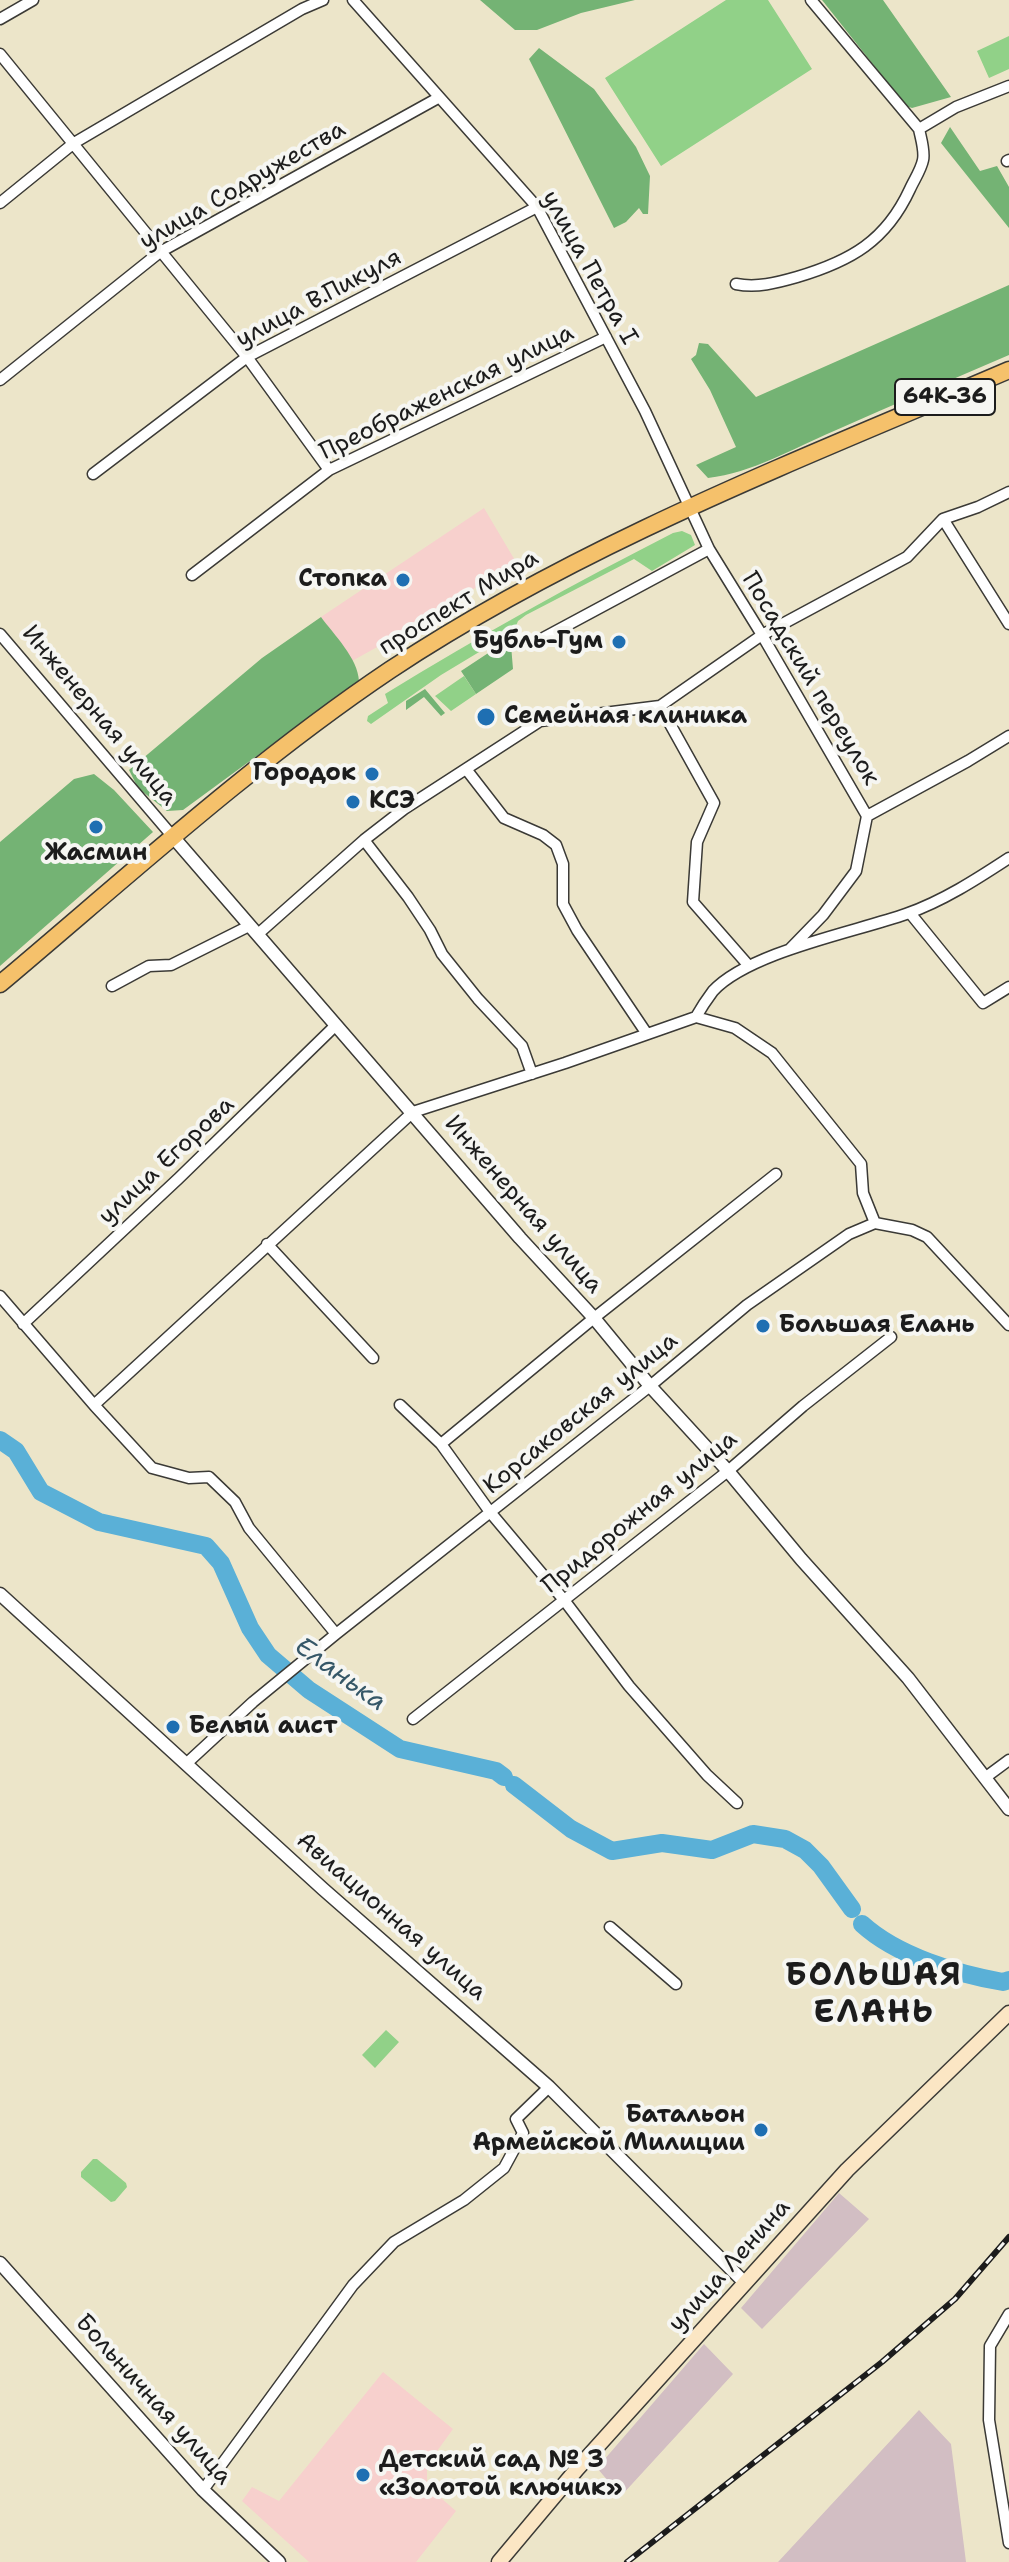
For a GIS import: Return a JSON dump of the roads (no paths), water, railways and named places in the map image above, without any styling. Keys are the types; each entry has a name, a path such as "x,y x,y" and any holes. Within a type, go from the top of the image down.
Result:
{"main road":[{"name":"проспект Мира","path":"0,984 307,729 455,630 579,560 689,508 1009,370"},
{"name":"улица Ленина","path":"499,2562 577,2469 854,2162 1009,2013"}],"street":[{"path":"0,19 33,0"},
{"path":"0,203 74,143 302,9 323,0"},
{"name":"улица Петра I","path":"353,0 537,207 645,411 689,508"},
{"path":"736,284 754,287 815,272 863,250 878,237 901,208 924,159 919,129 811,0"},
{"path":"0,54 247,357 329,470"},
{"path":"919,129 956,107 1009,86"},
{"name":"улица Содружества","path":"0,380 160,252 438,98"},
{"name":"улица В.Пикуля","path":"93,474 247,357 537,207"},
{"name":"Преображенская улица","path":"192,575 329,470 606,337"},
{"path":"112,986 149,966 171,965 253,930 364,840 540,721 660,706 762,635 907,557 943,519 1009,492"},
{"name":"Посадский переулок","path":"689,508 709,549 867,816 856,871 823,915 790,949"},
{"path":"943,519 1009,624"},
{"path":"534,643 709,549"},
{"name":"Инженерная улица","path":"0,634 520,1238 594,1318 650,1386 908,1678 1009,1809"},
{"path":"660,706 714,803 697,842 693,902 749,966"},
{"path":"867,816 1009,736"},
{"path":"466,769 504,818 543,835 556,845 563,864 563,904 647,1034"},
{"path":"364,840 408,897 442,954 522,1046 532,1074"},
{"name":"Посадский переулок","path":"696,1017 715,990 749,966 790,949 910,913 970,883 1009,858"},
{"path":"910,913 983,1003 1009,987"},
{"path":"94,1405 413,1112 696,1017 735,1028 772,1053 861,1164 863,1193 875,1223 912,1230 927,1237 1009,1325"},
{"name":"улица Егорова","path":"23,1324 336,1025"},
{"path":"441,1444 776,1174"},
{"name":"Корсаковская улица","path":"187,1763 263,1694 336,1634 650,1386 747,1305 849,1234 875,1223"},
{"path":"267,1244 373,1358"},
{"path":"0,1296 152,1468 189,1478 209,1477 235,1502 249,1528 336,1634"},
{"name":"Придорожная улица","path":"413,1719 728,1471 803,1406 891,1337"},
{"path":"400,1405 441,1444 490,1512 564,1600 629,1686 707,1775 737,1803"},
{"name":"Авиационная улица","path":"0,1594 323,1889 549,2087 744,2282"},
{"path":"986,1777 1009,1760"},
{"path":"610,1927 676,1984"},
{"path":"203,2490 353,2285 394,2242 464,2200 504,2168 523,2133 516,2119 549,2087"},
{"name":"Больничная улица","path":"0,2263 203,2490 279,2562"},
{"path":"1009,2314 990,2346 989,2420 1009,2543"}],"waterway":[{"name":"Еланька","path":"0,1440 16,1451 41,1492 99,1522 206,1546 221,1563 250,1628 268,1655 309,1690 400,1749 496,1771 504,1777"},
{"name":"Еланька","path":"514,1785 571,1829 612,1851 662,1843 712,1850 753,1834 785,1839 805,1850 821,1866 852,1909"},
{"name":"Еланька","path":"862,1924 892,1945 928,1962 985,1979 1009,1980"}],"railway":[{"path":"627,2562 882,2362 955,2299 1009,2237"}],"place":[{"name":"Стопка","path":"403,580"},
{"name":"Бубль-Гум","path":"619,642"},
{"name":"Семейная клиника","path":"486,717"},
{"name":"Городок","path":"372,774"},
{"name":"КСЭ","path":"353,802"},
{"name":"Жасмин","path":"96,827"},
{"name":"Большая Елань","path":"763,1326"},
{"name":"Белый аист","path":"173,1727"},
{"name":"Батальон Армейской Милиции","path":"761,2130"},
{"name":"Детский сад № 3 «Золотой ключик»","path":"363,2475"}],"district":[{"name":"БОЛЬШАЯ ЕЛАНЬ","path":"874,1996"}]}
